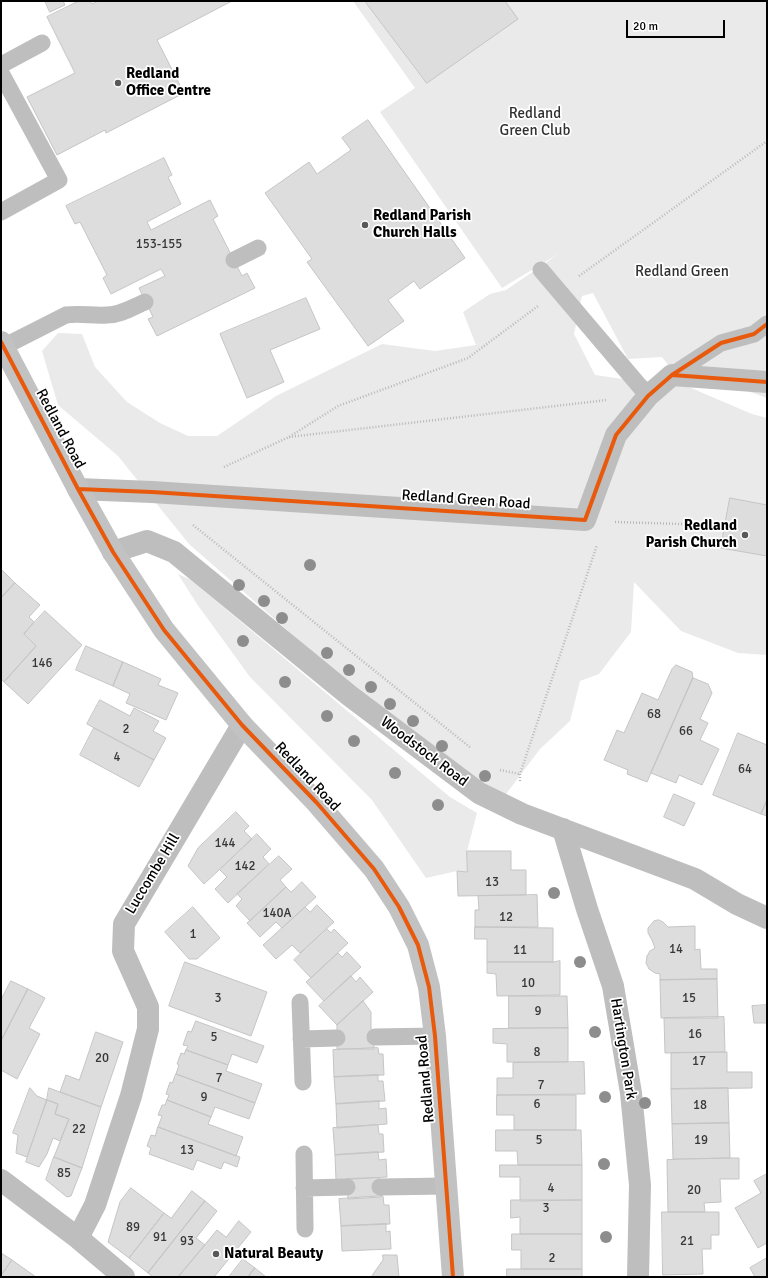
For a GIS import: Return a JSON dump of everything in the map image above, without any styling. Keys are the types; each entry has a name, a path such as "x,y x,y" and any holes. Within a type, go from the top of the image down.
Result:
{"street":[{"name":"Redland Road","path":"2,345 78,489 114,552 164,630 242,725 317,803 374,870 399,907 418,945 429,987 435,1036 453,1277"},
{"path":"585,520 616,435 648,396 672,375 767,382"},
{"name":"Redland Green Road","path":"78,489 152,492 585,520"},
{"name":"Woodstock Road","path":"114,552 147,541 174,552 350,696 479,793 522,814 695,879 738,904 767,918"},
{"name":"Luccombe Hill","path":"78,1238 95,1205 131,1096 148,1029 148,1007 123,951 124,924 242,725"},
{"name":"Hartington Park","path":"563,829 587,909 613,986 632,1093 640,1185 638,1277"},
{"path":"1,1180 78,1238 124,1277"}],"lane":[{"path":"1,65 42,43"},
{"path":"1,73 59,180 1,212"},
{"path":"234,260 258,248"},
{"path":"541,270 648,396"},
{"path":"2,345 66,315 76,313 107,315 121,313 145,302"},
{"path":"672,375 721,343 754,334 767,324"},
{"path":"300,1002 303,1082"},
{"path":"374,1037 435,1036"},
{"path":"301,1040 337,1038"},
{"path":"304,1154 305,1229"},
{"path":"380,1187 446,1186"},
{"path":"304,1188 347,1187"}],"path":[{"path":"217,470 289,437 338,406 468,358 767,141"},
{"path":"289,437 648,396"},
{"path":"585,520 682,524 726,522"},
{"path":"189,521 472,750"},
{"path":"522,814 520,774 598,544"},
{"path":"497,769 520,774"}],"green space":[{"path":"353,1 767,1 767,398 722,382 672,370 662,357 628,359 593,293 582,296 574,334 595,375 630,380 677,382 752,414 767,418 767,655 738,653 681,631 634,582 631,632 599,674 580,681 570,721 540,749 506,794 489,788 335,672 189,544 118,456 58,405 42,351 58,333 82,334 95,367 127,402 160,423 188,436 217,436 276,396 382,344 435,351 476,345 463,312 490,294 506,290 560,253 502,288 380,112 415,88"},
{"path":"178,574 191,580 450,797 477,813 467,851 467,872 457,871 426,878 372,800 250,677 197,604"}],"building":[{"path":"45,1 63,1 65,5 50,12"},
{"name":"Redland Office Centre","path":"79,1 90,1 92,4 98,1 232,1 157,40 184,93 106,133 105,130 57,155 27,97 75,73 47,17"},
{"path":"365,1 505,1 518,19 427,83"},
{"name":"Redland Parish Church Halls","path":"368,120 465,258 420,289 414,281 388,300 404,321 368,346 307,262 312,259 265,193 309,162 317,174 351,150 342,138"},
{"path":"164,158 172,175 168,177 181,204 147,222 151,230 210,200 218,216 213,219 242,276 247,273 255,288 157,336 148,319 153,317 139,288 165,276 161,269 111,294 103,278 107,275 80,222 75,224 66,206"},
{"path":"306,298 320,329 270,350 284,382 247,398 220,334"},
{"name":"Redland Parish Church","path":"730,498 767,505 767,556 721,548"},
{"path":"1,569 15,583 1,598"},
{"path":"15,583 40,605 29,617 34,622 24,634 36,646 4,682 1,679 1,598"},
{"path":"45,611 82,645 28,704 4,682 36,646 24,634"},
{"path":"86,646 123,662 113,686 76,670"},
{"path":"123,662 161,679 158,685 178,693 166,720 126,703 130,694 113,686"},
{"path":"676,665 692,672 693,678 647,782 627,774 628,770 604,760 617,730 624,733 642,693 658,700 672,669"},
{"path":"693,678 708,684 712,693 700,719 708,723 700,740 719,749 702,785 679,775 676,783 651,773"},
{"path":"100,700 130,716 134,708 159,721 153,731 166,738 154,760 87,724"},
{"path":"94,728 154,760 139,787 80,755"},
{"path":"738,733 767,745 767,800 761,814 713,795"},
{"path":"674,794 695,803 684,826 664,817"},
{"path":"767,800 767,816 761,814"},
{"path":"236,812 249,826 244,831 252,839 204,884 188,866 198,848"},
{"path":"257,834 271,849 263,857 269,864 228,903 215,889 227,877 220,870"},
{"path":"467,851 511,851 511,870 526,870 526,895 458,896 457,871 467,872"},
{"path":"279,856 292,869 280,880 286,887 250,921 236,906 242,899 237,894"},
{"path":"302,882 316,897 282,928 276,922 260,937 247,923 286,887 291,892"},
{"path":"537,895 538,927 475,927 475,910 479,910 478,896"},
{"path":"317,905 334,922 300,953 292,945 276,959 263,945 305,907 310,912"},
{"path":"193,907 220,938 197,959 189,959 165,932"},
{"path":"659,920 668,927 695,926 695,950 700,949 701,969 717,969 717,979 660,980 660,974 649,969 646,963 647,956 650,951 655,948 648,933 648,928 654,921"},
{"path":"475,927 553,928 553,962 487,962 487,939 475,939"},
{"path":"327,929 331,933 334,929 348,943 311,978 294,960"},
{"path":"347,952 361,967 324,1001 306,982 338,953 342,957"},
{"path":"560,961 560,995 497,996 496,974 487,973 487,962"},
{"path":"185,962 267,992 251,1036 169,1006"},
{"path":"351,976 356,982 360,977 373,992 337,1025 319,1006"},
{"path":"717,979 718,1018 661,1018 660,980"},
{"path":"11,981 28,989 1,1041 1,1000"},
{"path":"28,989 45,998 29,1028 40,1034 17,1079 1,1070 1,1041"},
{"path":"509,996 567,996 568,1028 509,1028"},
{"path":"363,1001 371,1012 371,1029 374,1030 374,1049 337,1049 337,1025"},
{"path":"767,1005 767,1023 754,1023 752,1006"},
{"path":"724,1017 725,1052 665,1053 664,1018"},
{"path":"196,1021 264,1046 257,1063 232,1054 228,1065 186,1050 188,1046 183,1045 188,1031 191,1032"},
{"path":"568,1028 568,1062 507,1062 507,1044 493,1043 493,1029"},
{"path":"96,1032 123,1042 101,1107 60,1092 66,1075 79,1080"},
{"path":"378,1048 379,1054 383,1054 384,1075 334,1077 333,1050"},
{"path":"186,1050 228,1065 226,1071 262,1084 255,1103 176,1074 179,1065 177,1064 181,1053 184,1054"},
{"path":"727,1052 727,1072 752,1072 752,1088 671,1089 671,1053"},
{"path":"584,1062 585,1094 497,1095 497,1078 513,1078 513,1063"},
{"path":"176,1074 255,1103 249,1119 215,1107 211,1117 167,1100 169,1095 166,1094 170,1082 172,1083"},
{"path":"378,1075 378,1081 383,1081 385,1101 336,1104 334,1077"},
{"path":"30,1088 37,1096 47,1100 27,1157 16,1153 18,1135 13,1133"},
{"path":"49,1088 101,1107 82,1168 54,1157 69,1119 55,1114 58,1104 47,1100"},
{"path":"728,1088 729,1123 672,1124 671,1089"},
{"path":"497,1095 576,1095 576,1130 514,1130 514,1115 497,1115"},
{"path":"47,1100 58,1104 55,1114 69,1119 60,1141 53,1138 47,1154 39,1167 26,1162"},
{"path":"167,1100 211,1117 208,1124 243,1137 236,1156 158,1127 162,1116 158,1115 162,1105 165,1105"},
{"path":"379,1101 379,1109 386,1108 387,1124 337,1128 336,1104"},
{"path":"729,1123 730,1158 673,1159 672,1124"},
{"path":"378,1125 379,1134 383,1134 384,1152 335,1155 333,1128"},
{"path":"158,1127 240,1157 237,1167 224,1162 221,1169 197,1160 193,1170 149,1154 151,1148 147,1146 151,1135 155,1136"},
{"path":"496,1130 581,1130 582,1165 518,1165 517,1151 496,1151"},
{"path":"378,1152 379,1160 386,1159 387,1177 336,1180 335,1155"},
{"path":"54,1157 82,1168 71,1196 67,1197 46,1180"},
{"path":"739,1158 739,1179 720,1179 721,1202 704,1203 705,1212 668,1212 667,1160"},
{"path":"500,1165 582,1165 582,1200 520,1201 520,1177 500,1177"},
{"path":"767,1174 767,1243 758,1248 735,1208 761,1193 754,1181"},
{"path":"379,1178 381,1197 348,1199 347,1179"},
{"path":"131,1188 164,1213 129,1258 108,1242 120,1202"},
{"path":"192,1191 205,1201 148,1273 129,1258 164,1213 171,1218"},
{"path":"383,1196 384,1205 389,1205 390,1224 341,1226 339,1199"},
{"path":"511,1200 582,1200 582,1234 520,1234 520,1217 511,1218"},
{"path":"205,1201 217,1211 196,1238 205,1245 178,1277 153,1277 148,1273"},
{"path":"662,1212 719,1212 719,1235 711,1235 711,1249 702,1249 703,1274 663,1275"},
{"name":"Natural Beauty","path":"239,1221 251,1232 214,1277 178,1277 217,1230 226,1237"},
{"path":"386,1224 386,1232 390,1231 391,1249 342,1251 341,1226"},
{"path":"512,1234 582,1234 582,1269 521,1269 521,1250 512,1250"},
{"path":"1,1253 12,1260 1,1275"},
{"path":"383,1255 397,1255 399,1277 371,1277 383,1260"},
{"path":"767,1258 767,1277 755,1277 750,1268"},
{"path":"243,1259 255,1268 248,1277 229,1277"},
{"path":"12,1260 36,1277 1,1277"},
{"path":"255,1268 266,1277 248,1277"},
{"path":"507,1269 582,1269 582,1277 507,1277"}],"cycle path":[{"path":"78,489 152,492 585,520 616,435 648,396 672,375 721,343 754,334 767,324"},
{"path":"1,342 78,489 113,552 164,630 242,725 317,803 374,869 399,907 418,945 429,987 435,1036 453,1277"},
{"path":"672,375 767,382"}],"place":[{"name":"Redland Office Centre","path":"118,83"},
{"name":"Redland Parish Church Halls","path":"365,225"},
{"name":"Redland Parish Church","path":"745,535"},
{"name":"Natural Beauty","path":"216,1254"}],"park label":[{"name":"Redland Green Club","path":"535,122"},
{"name":"Redland Green","path":"682,272"}]}
